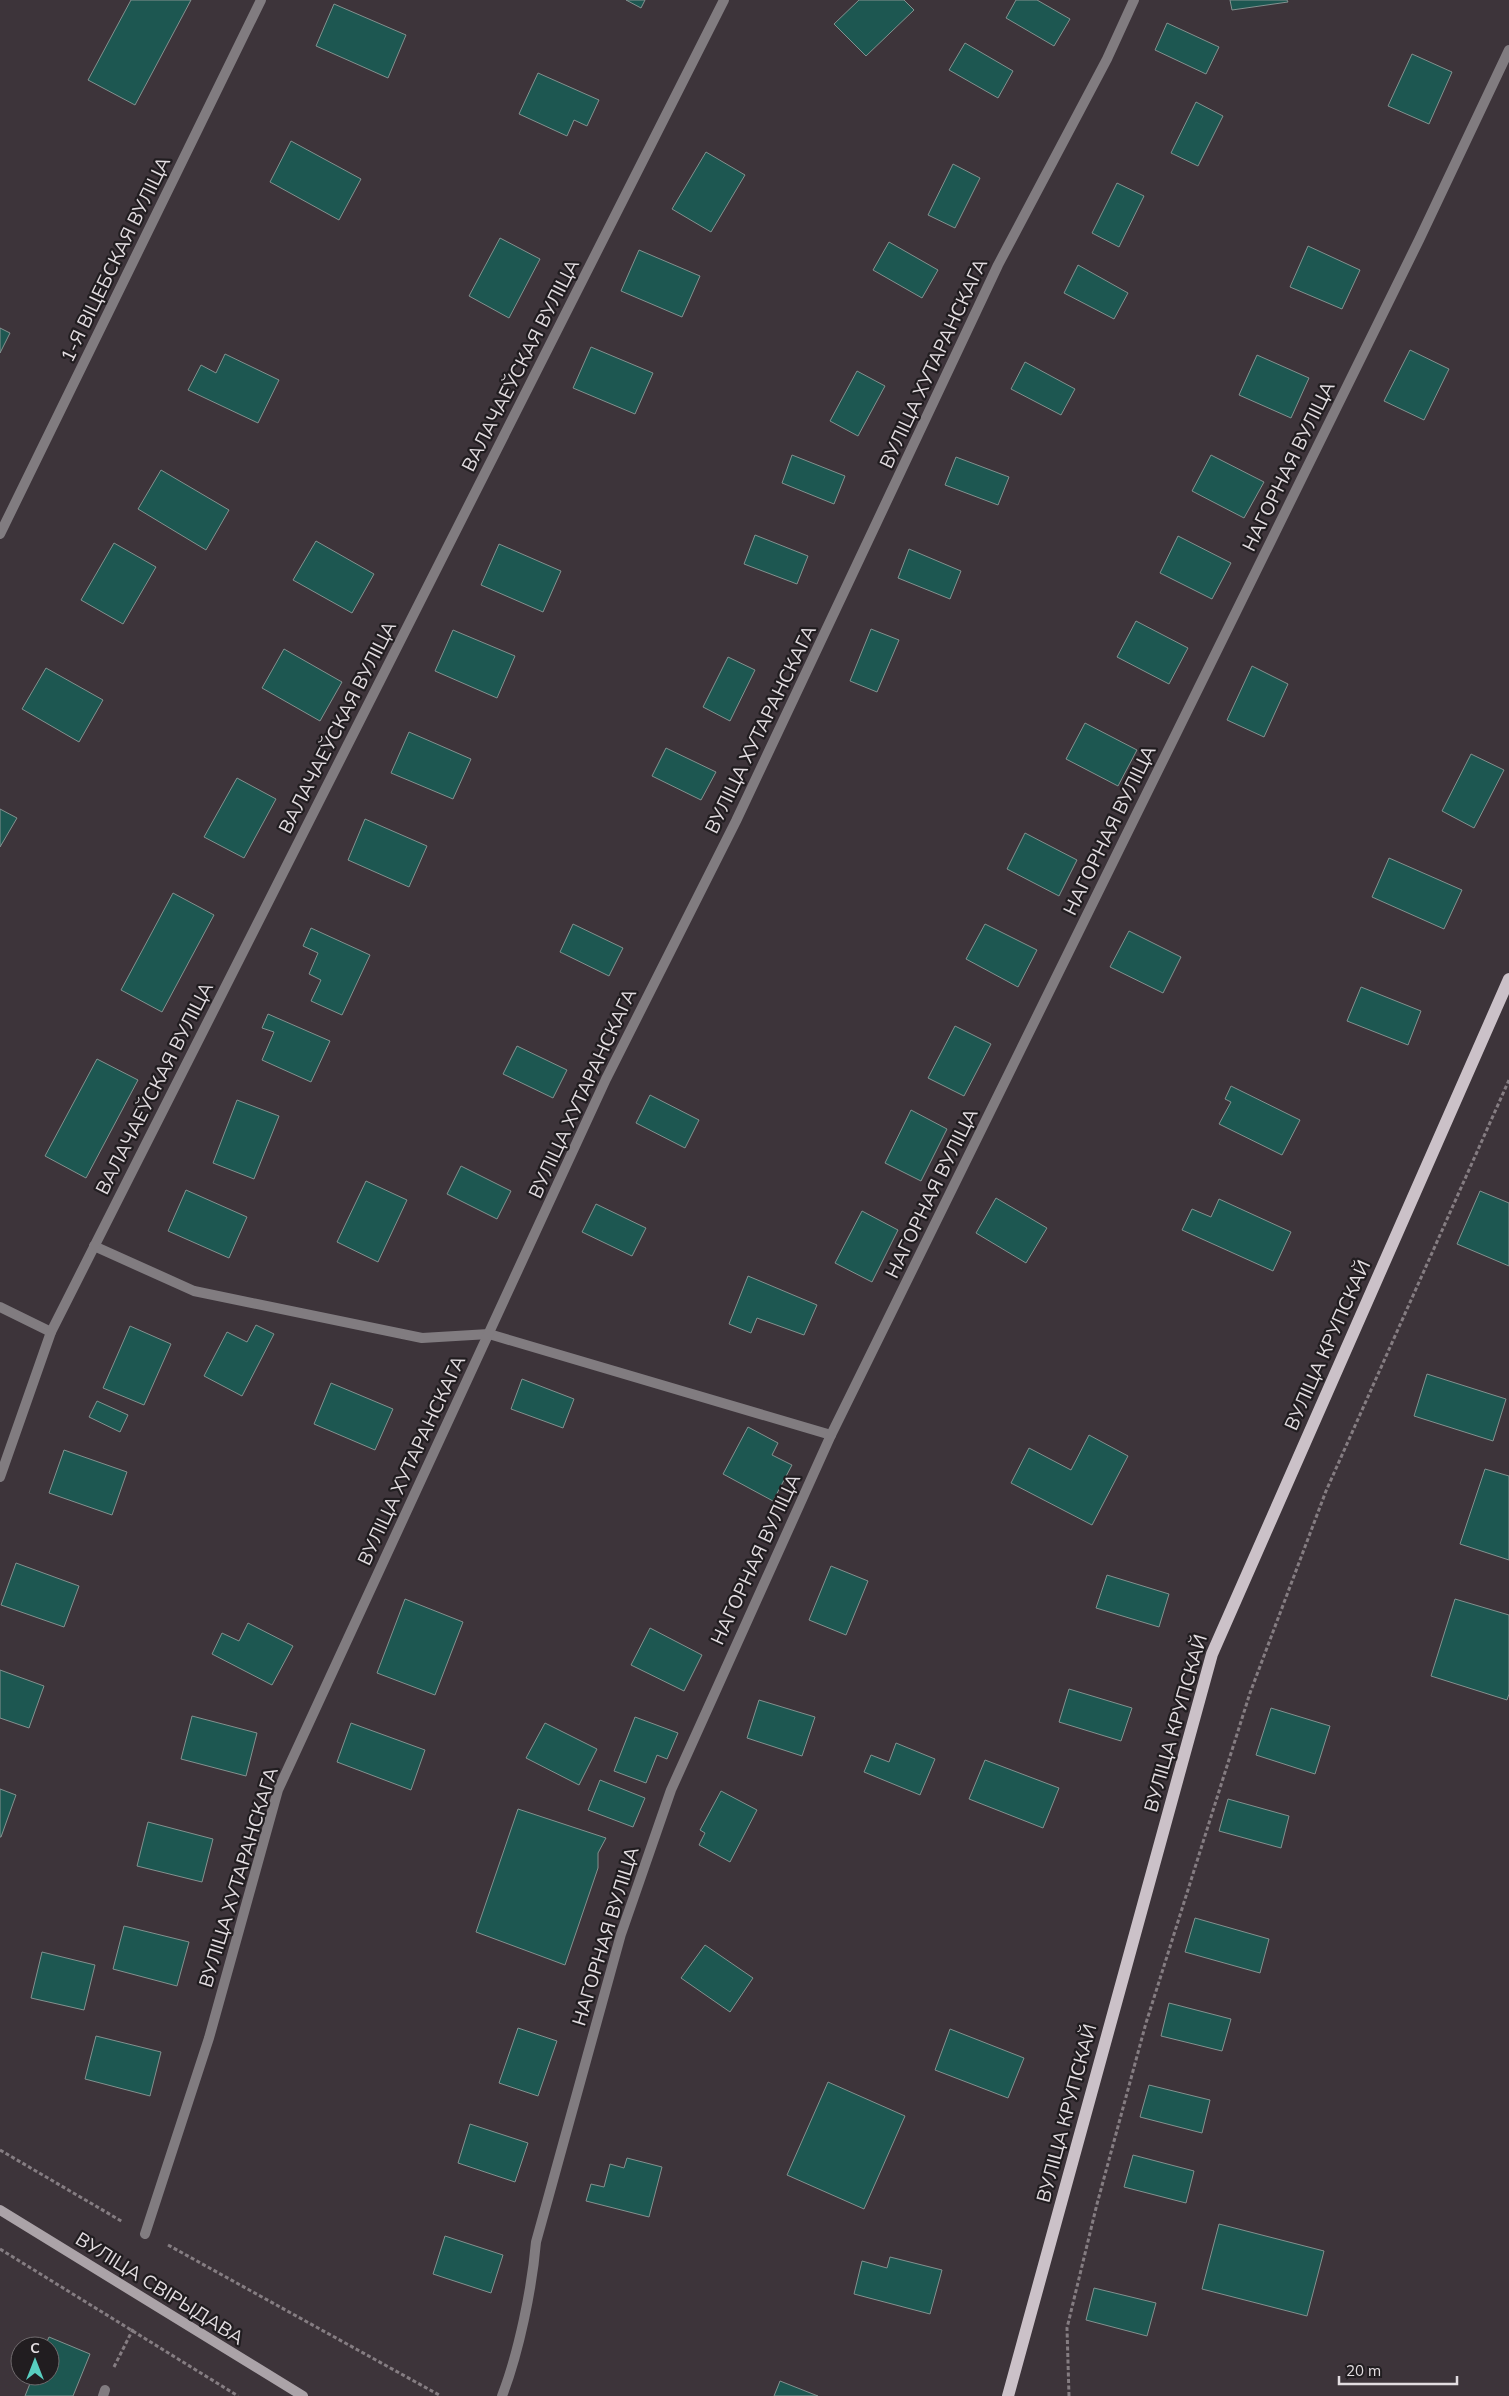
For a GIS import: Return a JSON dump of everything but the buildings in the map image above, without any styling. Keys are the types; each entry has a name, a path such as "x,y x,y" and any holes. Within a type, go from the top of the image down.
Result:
{"main road":[{"name":"ВУЛІЦА КРУПСКАЙ","path":"1008,2396 1212,1654 1509,979"},
{"name":"ВУЛІЦА СВІРЫДАВА","path":"0,2210 303,2396"}],"street":[{"name":"1-Я ВІЦЕБСКАЯ ВУЛІЦА","path":"0,534 260,0"},
{"name":"ВАЛАЧАЕЎСКАЯ ВУЛІЦА","path":"0,1477 51,1332 724,0"},
{"name":"ВУЛІЦА ХУТАРАНСКАГА","path":"145,2234 209,2038 278,1790 385,1554 490,1334 606,1078 741,812 998,265 1107,59 1134,0"},
{"name":"НАГОРНАЯ ВУЛІЦА","path":"502,2396 509,2378 534,2270 536,2242 621,1934 671,1790 831,1435 1415,249 1509,50"},
{"path":"94,1246 194,1292 422,1338 490,1334 831,1435"},
{"path":"0,1308 51,1332"}],"path":[{"path":"1069,2396 1067,2328 1097,2204 1146,2023 1250,1693 1326,1491 1509,1080"},
{"path":"0,2150 145,2234 178,2250 441,2396"},
{"path":"0,2249 238,2396"},
{"path":"104,2393 133,2330"}]}
